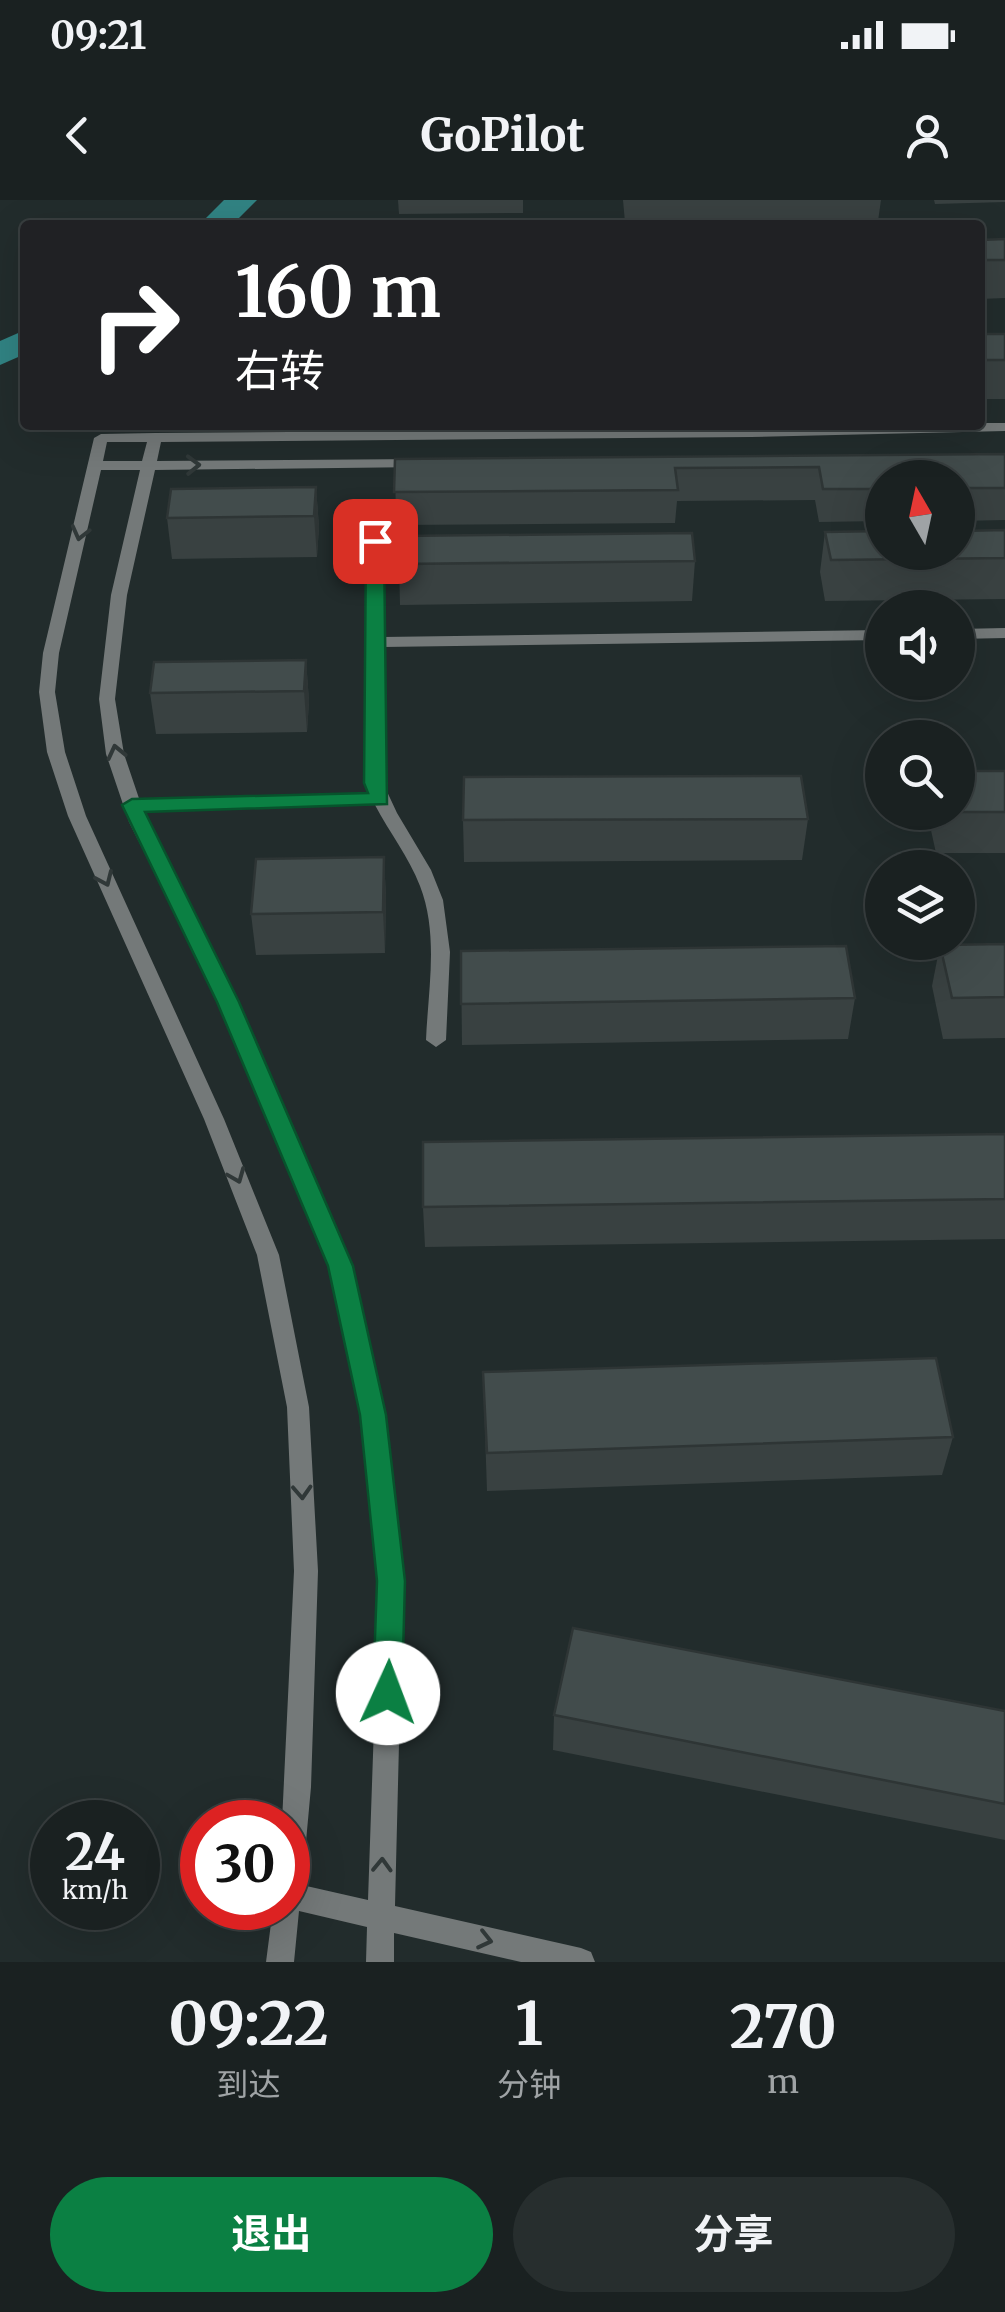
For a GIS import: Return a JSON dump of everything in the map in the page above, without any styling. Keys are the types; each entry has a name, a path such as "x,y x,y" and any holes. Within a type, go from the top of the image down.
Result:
{"street":[{"path":"297,1800 306,1571 298,1406 268,1256 214,1119 77,816 56,752 47,692 51,653 101,438 643,430"},
{"path":"155,437 119,595 107,699 115,754 132,805 214,971 341,1266 373,1415 391,1581 380,1962"},
{"path":"95,466 448,463"},
{"path":"375,541 374,783 434,899 438,930 436,1040"},
{"path":"975,634 1005,633"},
{"path":"375,642 865,635"},
{"path":"132,805 380,799"},
{"path":"310,1900 581,1962"},
{"path":"280,1962 284,1930"}],"building":[{"path":"1005,239 1005,260 985,260 985,240"},
{"path":"985,334 1005,334 1005,360 985,360"},
{"path":"1005,454 1005,488 975,488 975,460 865,460 865,489 823,489 819,467 675,468 678,490 394,492 395,459"},
{"path":"316,487 314,516 167,518 171,489"},
{"path":"1005,530 1005,558 975,558 975,531"},
{"path":"865,531 865,560 831,560 825,532"},
{"path":"692,533 695,561 399,564 400,536"},
{"path":"306,660 304,691 150,693 154,662"},
{"path":"975,771 1005,771 1005,812 975,812"},
{"path":"801,776 808,819 463,820 464,777"},
{"path":"384,857 383,912 251,914 256,859"},
{"path":"975,944 1005,944 1005,997 952,998 943,960 975,960"},
{"path":"846,946 855,998 461,1004 461,951"},
{"path":"1005,1134 1005,1199 423,1207 423,1142"},
{"path":"936,1358 953,1437 487,1453 483,1372"},
{"path":"573,1628 1005,1711 1005,1804 554,1715"}],"waterway":[{"path":"220,220 242,200"},
{"path":"0,355 20,343"}],"route":[{"path":"375,541 374,783 380,799 132,805 214,971 341,1266 373,1415 391,1581 388,1693"}]}
